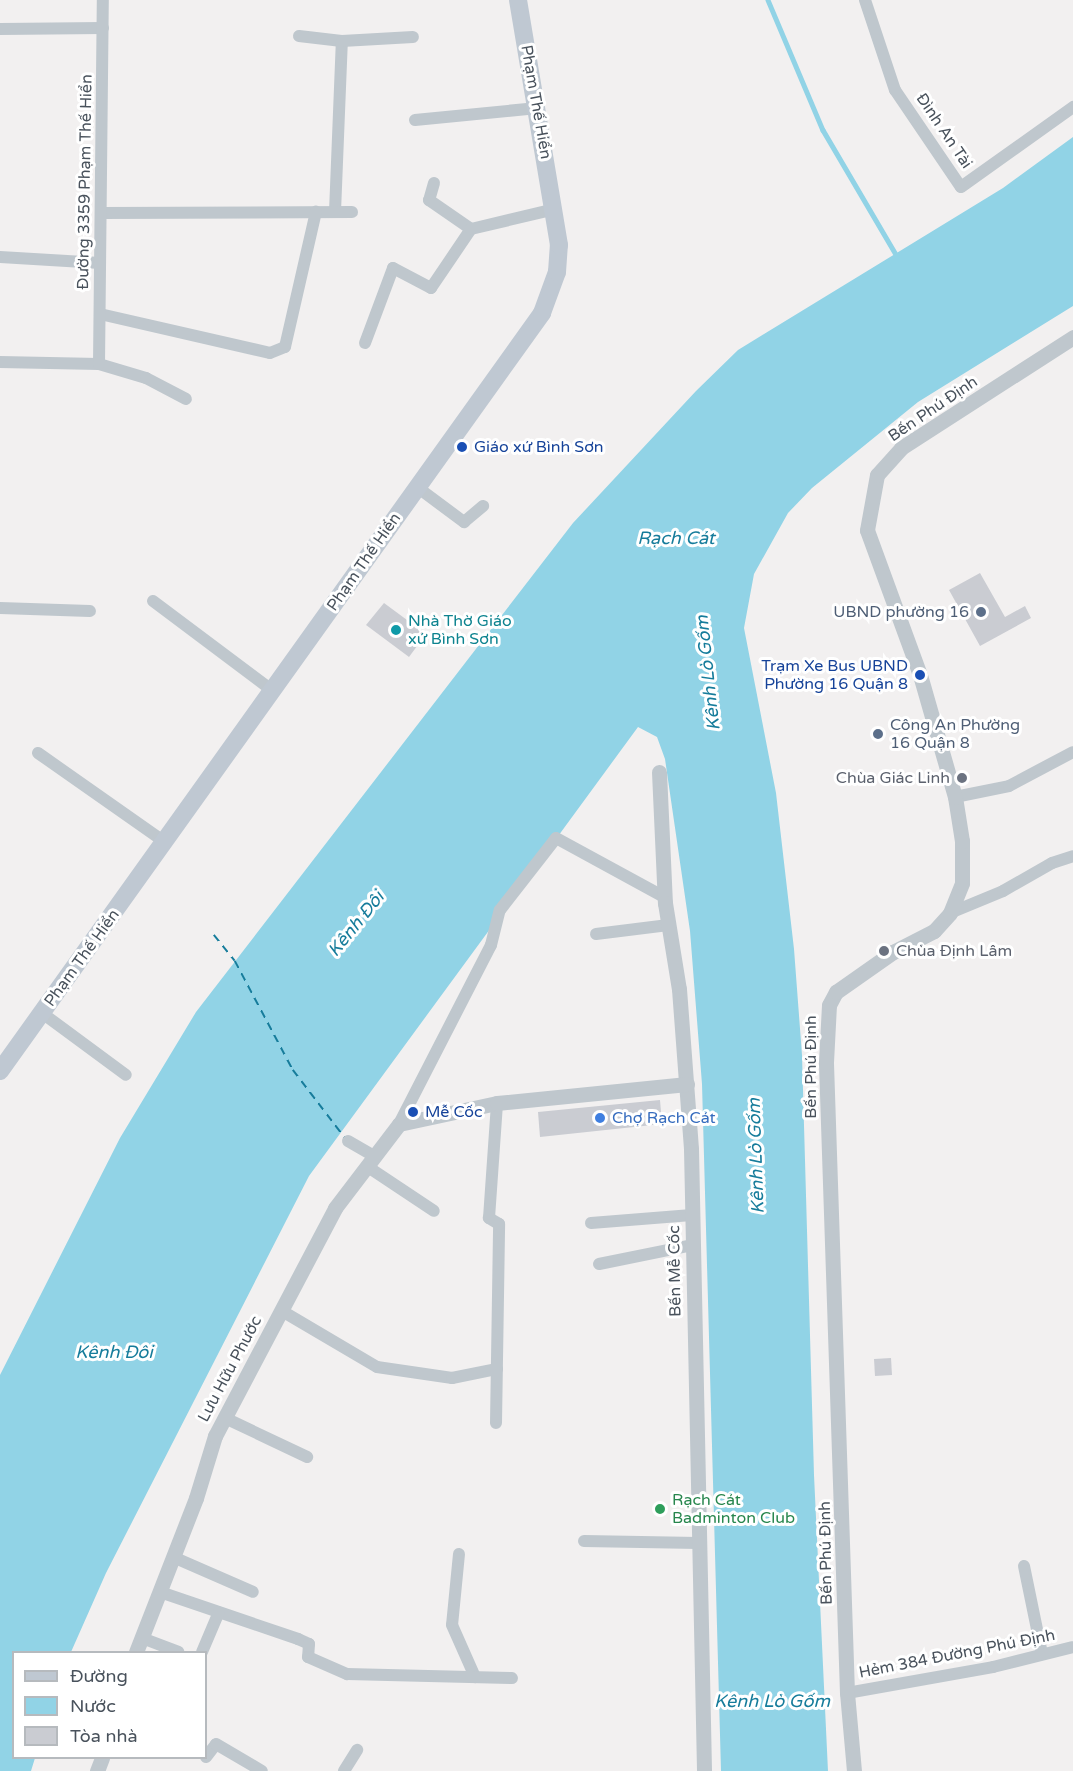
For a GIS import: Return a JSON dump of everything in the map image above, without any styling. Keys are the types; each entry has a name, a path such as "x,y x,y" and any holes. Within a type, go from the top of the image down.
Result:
{"main road":[{"name":"Phạm Thế Hiển","path":"0,1071 274,692 542,313 557,272 555,209 518,0"}],"street":[{"name":"Đường 3359 Phạm Thế Hiển","path":"99,364 104,0"},
{"name":"Đình An Tài","path":"865,0 895,90 961,187 1073,107"},
{"path":"0,29 103,28"},
{"path":"299,36 342,41 413,37"},
{"path":"335,212 342,41"},
{"path":"415,120 537,108"},
{"path":"434,183 429,200 471,229"},
{"path":"365,343 393,268 430,288 471,229 555,209"},
{"path":"100,314 270,353 285,347 316,212"},
{"path":"101,213 352,212"},
{"path":"0,257 100,263"},
{"name":"Bến Phú Định","path":"854,1771 847,1693 826,1062 829,1005 836,992 893,952 934,931 950,913 962,883 962,841 955,797 920,675 867,530 878,475 901,448 1073,337"},
{"path":"0,362 99,364 146,378 186,399"},
{"path":"417,487 464,522 483,506"},
{"path":"153,601 274,692"},
{"path":"0,608 90,612"},
{"path":"955,797 1009,786 1073,752"},
{"path":"38,753 166,843"},
{"name":"Bến Mễ Cốc","path":"659,772 664,897 687,1084 704,1771"},
{"name":"Lưu Hữu Phước","path":"137,1651 173,1557 215,1436 335,1208 399,1124 491,945 500,910 555,838 664,897"},
{"path":"950,913 1003,891 1052,862 1073,856"},
{"path":"596,934 668,925"},
{"path":"42,1013 126,1075"},
{"path":"399,1124 497,1103 687,1084"},
{"path":"496,1423 499,1224 489,1218 497,1103"},
{"path":"348,1141 434,1211"},
{"path":"591,1223 692,1215"},
{"path":"598,1264 692,1245"},
{"path":"282,1311 377,1367 452,1378 497,1369"},
{"path":"225,1418 307,1457"},
{"path":"585,1541 698,1543"},
{"path":"459,1554 452,1625 475,1677"},
{"path":"173,1557 253,1592"},
{"path":"1024,1566 1042,1654"},
{"path":"160,1592 298,1639 309,1644 308,1658 347,1674 512,1678"},
{"path":"203,1651 219,1612"},
{"path":"142,1638 173,1651"},
{"name":"Hẻm 384 Đường Phú Định","path":"847,1693 1073,1647"},
{"path":"207,1755 216,1744 262,1771"},
{"path":"344,1771 357,1750"}],"water":[{"path":"1073,137 1073,306 918,402 812,488 788,513 754,574 744,628 776,793 794,949 802,1055 814,1475 828,1771 721,1771 702,1084 690,931 665,759 657,737 638,727 309,1176 106,1573 71,1651 12,1651 12,1759 35,1759 31,1771 0,1771 0,1375 120,1138 196,1012 573,523 696,391 738,350 1003,188"}],"building":[{"name":"UBND phường 16","path":"980,573 1005,617 1025,606 1031,618 980,646 949,590"},
{"name":"Nhà Thờ Giáo xứ Bình Sơn","path":"384,603 426,634 409,657 366,625"},
{"name":"Chợ Rạch Cát","path":"660,1100 662,1124 540,1137 538,1112"},
{"path":"891,1358 892,1375 875,1376 874,1359"}],"waterway":[{"path":"768,0 823,130 897,256"}],"ferry route":[{"path":"214,935 235,961 293,1070 345,1138"}],"place":[{"name":"Giáo xứ Bình Sơn","path":"462,447"},
{"name":"UBND phường 16","path":"981,612"},
{"name":"Nhà Thờ Giáo xứ Bình Sơn","path":"396,630"},
{"name":"Trạm Xe Bus UBND Phường 16 Quận 8","path":"920,675"},
{"name":"Công An Phường 16 Quận 8","path":"878,734"},
{"name":"Chùa Giác Linh","path":"962,778"},
{"name":"Chùa Định Lâm","path":"884,951"},
{"name":"Mễ Cốc","path":"413,1112"},
{"name":"Chợ Rạch Cát","path":"600,1118"},
{"name":"Rạch Cát Badminton Club","path":"660,1509"}],"water label":[{"name":"Rạch Cát","path":"676,538"},
{"name":"Kênh Lò Gốm","path":"708,673"},
{"name":"Kênh Đôi","path":"356,924"},
{"name":"Kênh Lò Gốm","path":"756,1156"},
{"name":"Kênh Đôi","path":"114,1352"},
{"name":"Kênh Lò Gốm","path":"772,1701"}]}
